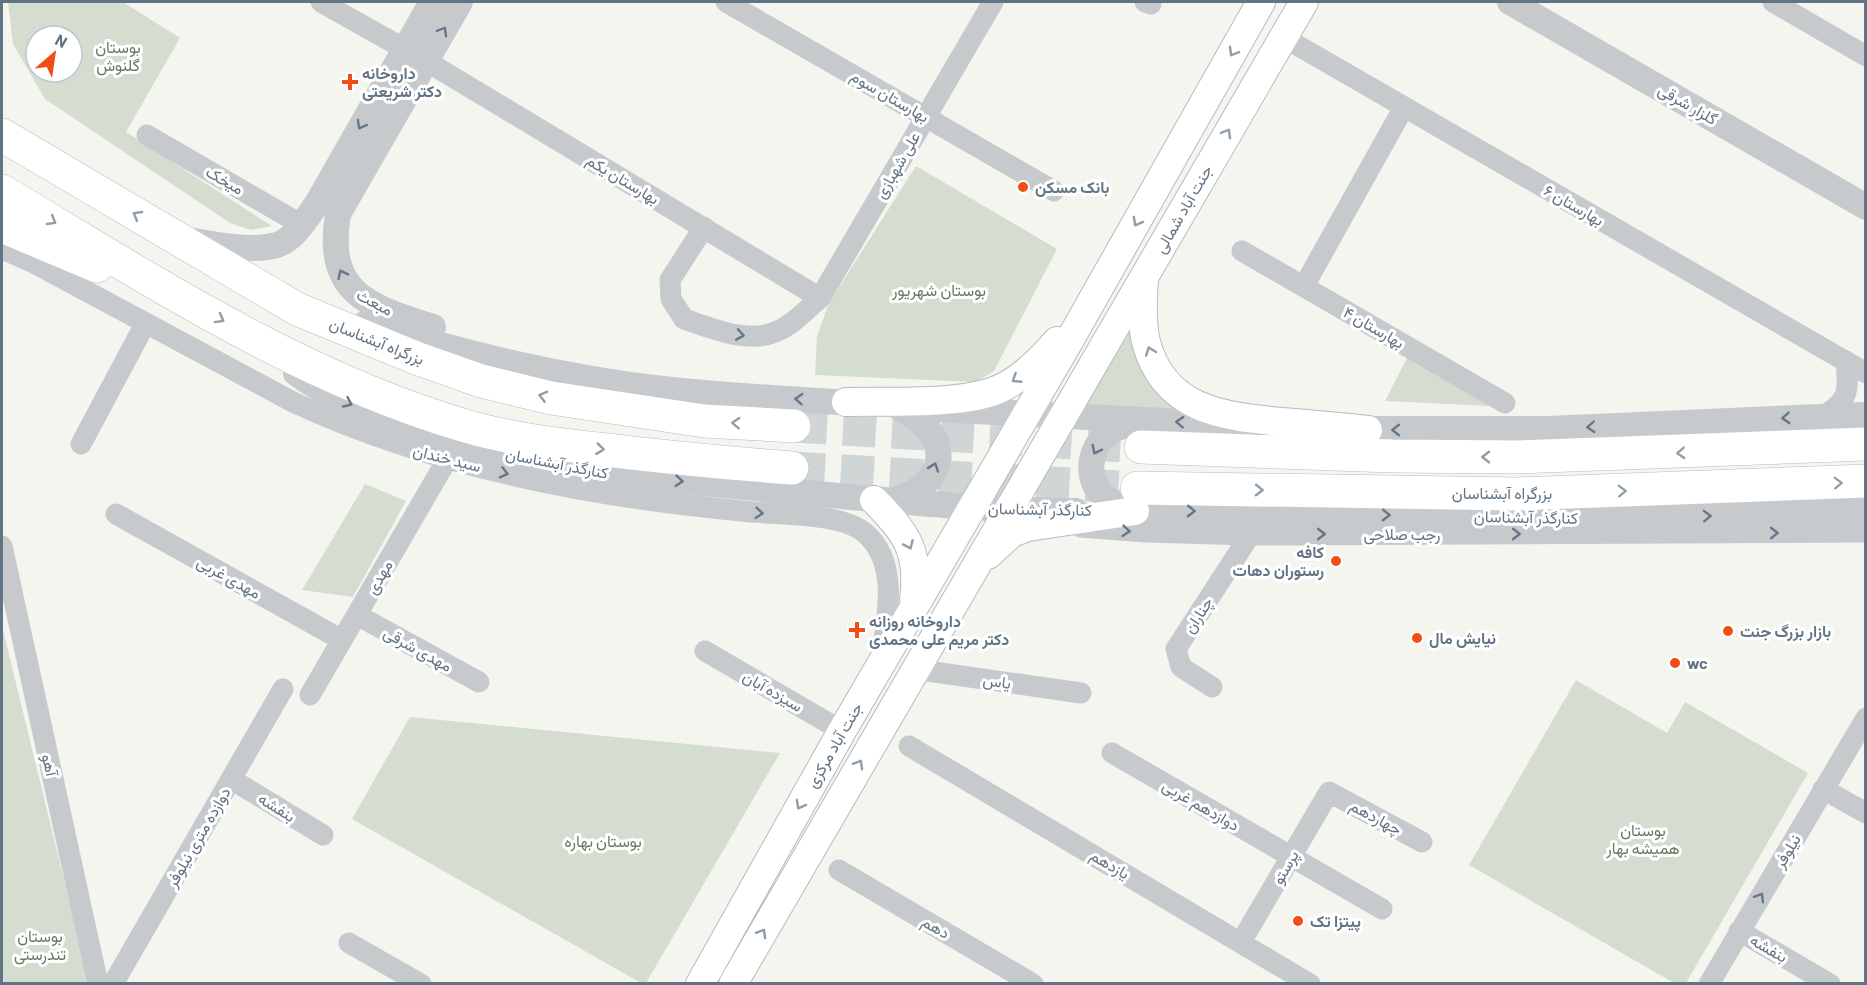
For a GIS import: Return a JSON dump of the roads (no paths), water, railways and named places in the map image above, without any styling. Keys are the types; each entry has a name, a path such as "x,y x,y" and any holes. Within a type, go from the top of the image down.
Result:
{"highway":[{"path":"2,120 12,141"},
{"name":"بزرگراه آبشناسان","path":"12,141 297,309 416,358 481,381 551,399 627,412 704,421 794,426"},
{"path":"2,191 276,351 400,405 471,428 561,445 792,468"},
{"path":"2,226 73,258 172,292"},
{"path":"1142,434 1392,456 1519,457 1866,444"},
{"name":"بزرگراه آبشناسان","path":"1141,503 1516,494 1866,482"}],"main road":[{"name":"جنت آباد شمالی","path":"970,508 1098,290 1262,2"},
{"name":"جنت آباد شمالی","path":"1006,510 1304,2"},
{"path":"1164,173 1165,180 1175,191 1194,190"},
{"path":"1145,274 1142,310 1150,353 1163,378 1184,398 1210,412 1246,418 1368,430"},
{"path":"846,402 962,397 996,390 1018,379 1043,357 1098,290"},
{"path":"882,500 908,539 915,558 917,577 913,608"},
{"path":"942,620 998,542 1012,532 1141,503"},
{"name":"جنت آباد مرکزی","path":"700,984 970,508"},
{"name":"جنت آباد مرکزی","path":"733,984 1006,510"},
{"path":"751,893 777,906"}],"street":[{"name":"بهارستان یکم","path":"321,2 426,61 820,298"},
{"path":"178,239 246,247 278,244 302,225 318,202 432,2"},
{"name":"مبعث","path":"460,2 338,213 334,236 337,265 349,288 378,306 415,321 605,381"},
{"name":"بهارستان سوم","path":"726,2 1054,191"},
{"name":"علی شهبازی","path":"820,298 993,2"},
{"name":"گلزار شرقی","path":"1510,2 1866,207"},
{"path":"1773,2 1866,56"},
{"name":"بهارستان ۶","path":"1283,37 1866,373"},
{"path":"1304,286 1404,107"},
{"name":"میخک","path":"147,135 302,225"},
{"path":"704,227 669,280 671,299 684,319 747,337 775,333 820,298"},
{"name":"سید خندان","path":"2,249 32,262 145,324 331,420 406,447 517,476 620,495 730,510 832,518 849,523 872,540 886,569 886,614 880,665"},
{"name":"بهارستان ۴","path":"1242,251 1505,403"},
{"path":"267,292 387,330 502,361 605,381 683,391 1062,416 1142,434"},
{"path":"81,444 145,324"},
{"name":"کنارگذر آبشناسان","path":"248,335 302,377 346,403 405,427 467,445 598,472 1006,510 1141,503 1623,519 1866,510"},
{"path":"1822,417 1843,402 1848,392 1846,361"},
{"path":"882,500 909,497 921,489 934,472 937,456 936,441 925,426 897,406"},
{"path":"1141,503 1108,500 1096,488 1090,474 1091,461 1096,447 1107,434 1548,429 1866,416"},
{"name":"مهدی","path":"310,695 448,458"},
{"name":"مهدی غربی","path":"116,514 342,640"},
{"name":"رجب صلاحی","path":"1047,524 1146,532 1250,535 1866,532"},
{"name":"چناران","path":"1212,687 1181,667 1176,649 1250,535"},
{"name":"آهو","path":"2,546 98,984"},
{"name":"مهدی شرقی","path":"357,615 479,682"},
{"name":"سیزده آبان","path":"705,651 842,731"},
{"name":"یاس","path":"913,669 1081,693"},
{"name":"دوازده متری نیلوفر","path":"113,984 283,689"},
{"name":"نیلوفر","path":"1708,984 1866,718"},
{"name":"یازدهم","path":"909,746 1310,984"},
{"name":"دوازدهم غربی","path":"1112,753 1382,909"},
{"name":"بنفشه","path":"231,779 323,836"},
{"path":"1823,789 1866,813"},
{"name":"پرستو","path":"1241,942 1329,792"},
{"name":"چهاردهم","path":"1329,792 1422,842"},
{"name":"دهم","path":"839,870 1033,984"},
{"name":"بنفشه","path":"1739,931 1830,984"},
{"path":"349,943 421,984"}],"tunnel":[{"path":"794,426 1141,447"},
{"path":"792,468 1137,488"}],"place":[{"name":"داروخانه دکتر شریعتی","path":"350,82"},
{"name":"بانک مسکن","path":"1023,187"},
{"name":"کافه رستوران دهات","path":"1336,561"},
{"name":"داروخانه روزانه دکتر مریم علی محمدی","path":"857,630"},
{"name":"بازار بزرگ جنت","path":"1728,631"},
{"name":"نیایش مال","path":"1417,638"},
{"name":"wc","path":"1675,663"},
{"name":"پیتزا تک","path":"1298,921"}],"park label":[{"name":"بوستان گلنوش","path":"118,56"},
{"name":"بوستان شهریور","path":"939,290"},
{"name":"بوستان همیشه بهار","path":"1643,839"},
{"name":"بوستان بهاره","path":"603,841"},
{"name":"بوستان تندرستی","path":"40,945"}]}
